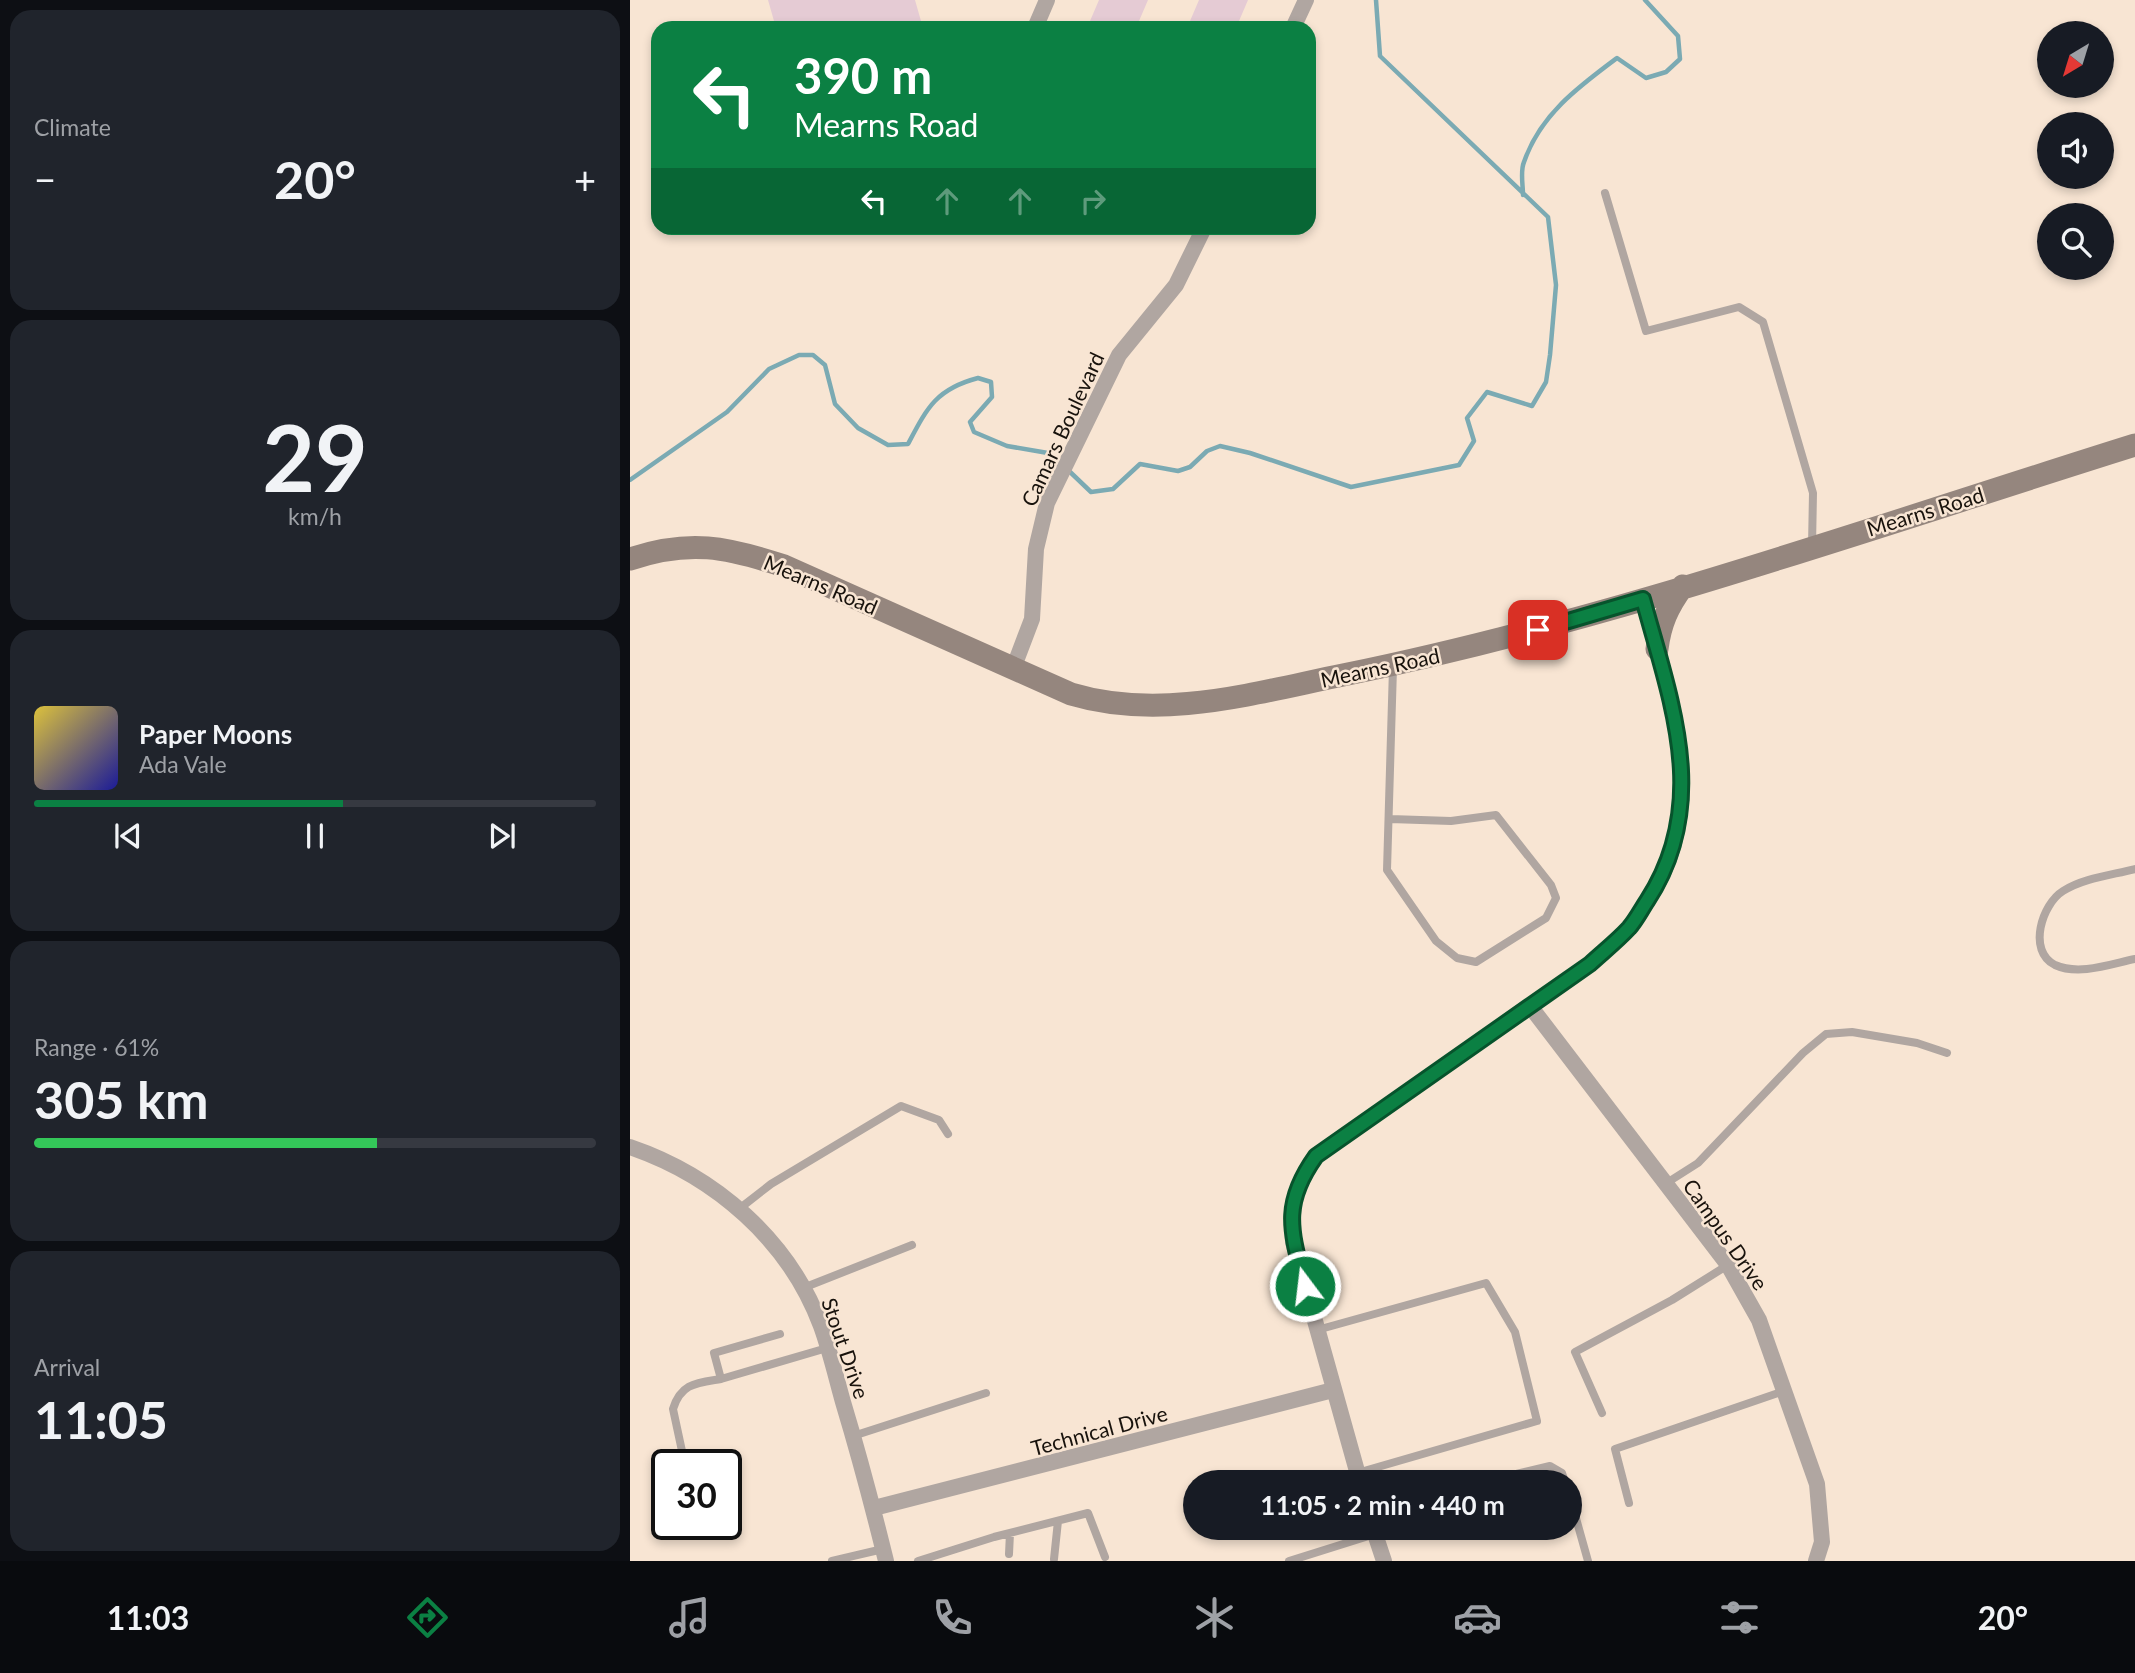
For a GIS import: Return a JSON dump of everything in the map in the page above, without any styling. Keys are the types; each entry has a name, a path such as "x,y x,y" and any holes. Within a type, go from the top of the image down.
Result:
{"street":[{"path":"1038,21 1047,0"},
{"path":"1296,21 1306,0"},
{"name":"Camars Boulevard","path":"1013,669 1032,619 1036,549 1047,503 1119,355 1185,270 1201,235"},
{"name":"Mearns Road","path":"630,559 686,546 736,550 784,566 1071,694 1101,703 1155,708 1278,689 1485,644 1643,599 2135,445"},
{"path":"1657,649 1667,611 1683,586"},
{"path":"1356,1470 1293,1242 1292,1214 1298,1182 1316,1156 1590,964 1631,926 1661,879 1678,831 1684,772 1675,719 1643,599"},
{"name":"Campus Drive","path":"1530,1006 1727,1265 1759,1320 1817,1484 1822,1542 1816,1561"},
{"name":"Stout Drive","path":"630,1147 691,1173 739,1209 775,1246 803,1288 821,1326 885,1555"},
{"name":"Technical Drive","path":"874,1508 1333,1390"},
{"path":"1377,1540 1384,1561"}],"lane":[{"path":"1605,193 1646,331 1739,307 1763,322 1813,493 1812,546"},
{"path":"1390,820 1451,821 1481,814 1496,815 1551,885 1556,898 1552,911 1546,918 1476,962 1457,958 1436,941 1388,870 1393,665"},
{"path":"2135,869 2076,884 2060,892 2047,908 2039,932 2046,956 2054,964 2089,969 2135,960"},
{"path":"1665,1184 1698,1163 1803,1052 1826,1034 1852,1032 1917,1043 1947,1053"},
{"path":"739,1209 771,1184 901,1106 939,1120 948,1134"},
{"path":"803,1288 912,1245"},
{"path":"1602,1413 1575,1352 1672,1300 1727,1265"},
{"path":"1317,1330 1486,1283 1515,1332 1537,1421 1383,1470"},
{"path":"721,1379 714,1353 780,1334"},
{"path":"682,1449 673,1409 676,1400 689,1385 721,1379 827,1348"},
{"path":"1629,1503 1615,1450 1784,1391"},
{"path":"853,1436 986,1393"},
{"path":"1533,1470 1550,1466 1557,1470"},
{"path":"918,1561 1088,1513 1105,1557"},
{"path":"1054,1559 1058,1521"},
{"path":"1009,1554 1010,1533"},
{"path":"1289,1561 1348,1540"},
{"path":"1582,1540 1588,1561"},
{"path":"832,1561 885,1555"}],"building":[{"path":"768,0 915,0 921,21 774,21"},
{"path":"1099,0 1148,0 1139,21 1090,21"},
{"path":"1199,0 1248,0 1239,21 1190,21"}],"waterway":[{"path":"1068,470 1091,492 1113,489 1140,464 1178,471 1190,467 1207,451 1220,446 1250,453 1351,487 1459,465 1474,441 1467,418 1487,392 1532,406 1546,382 1556,285 1548,217 1380,56 1376,0"},
{"path":"1523,195 1522,170 1531,145 1550,116 1575,91 1617,58 1646,78 1666,72 1680,59 1678,36 1645,0"},
{"path":"630,480 727,412 769,369 799,355 813,355 825,365 835,404 858,428 888,445 908,444 927,410 942,394 978,378 991,382 992,397 970,422 974,432 1007,446 1048,453 1061,465"}],"route":[{"path":"1305,1286 1293,1242 1292,1214 1298,1182 1316,1156 1590,964 1631,926 1661,879 1678,831 1684,772 1675,719 1643,599 1538,630"}]}
